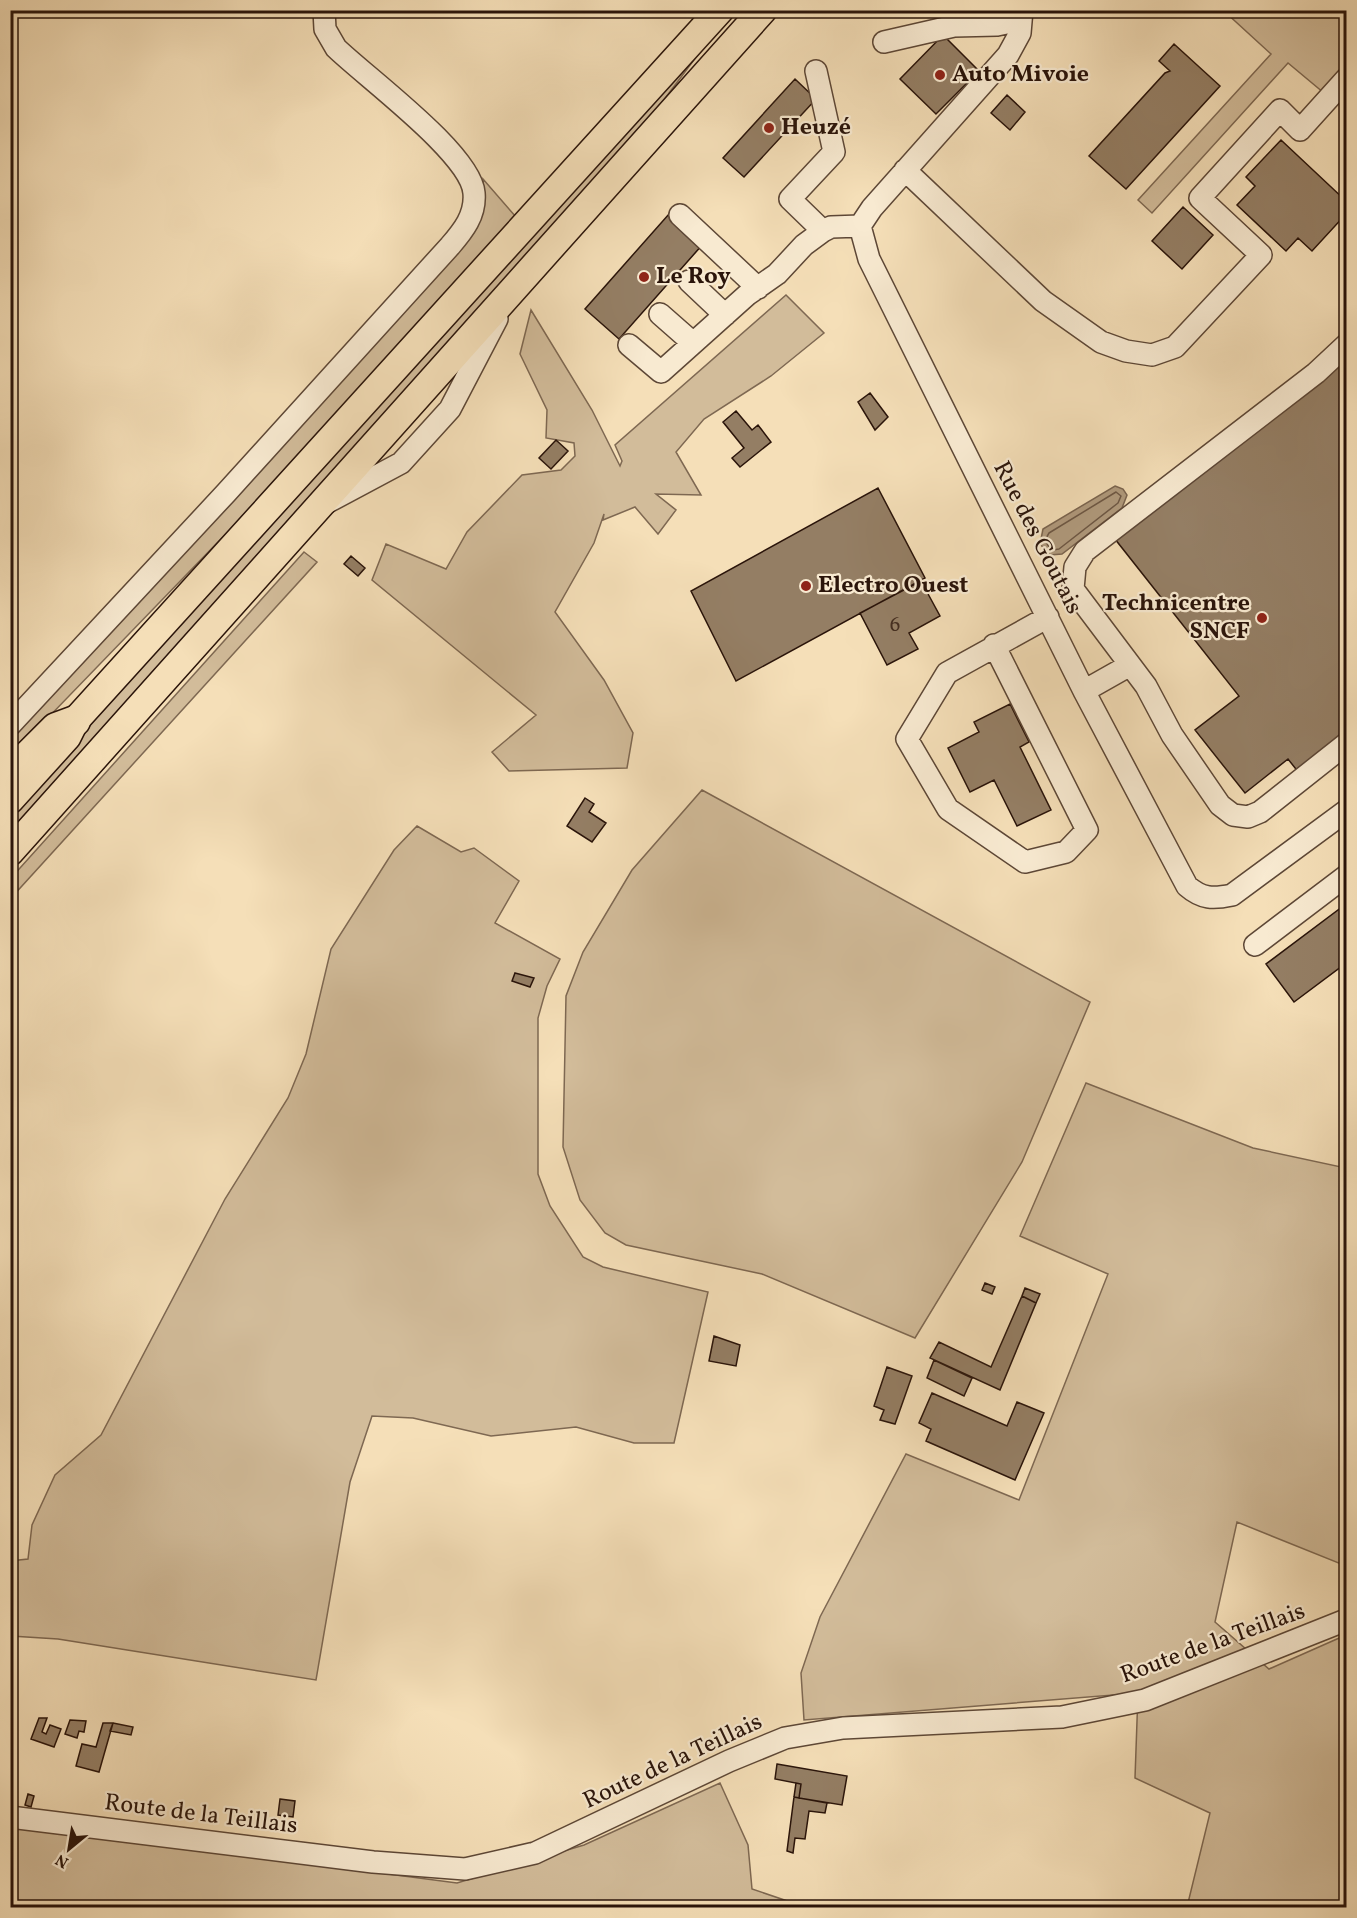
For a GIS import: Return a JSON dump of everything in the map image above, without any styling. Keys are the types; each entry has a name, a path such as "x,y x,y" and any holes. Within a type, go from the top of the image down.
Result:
{"highway":[{"path":"10,774 56,728 75,721"}],"main road":[{"path":"10,800 67,737 75,721 720,10"},
{"path":"10,852 510,296 763,10"}],"street":[{"path":"10,725 226,493 450,246 471,215 474,192 465,170 446,147 336,48 325,29 324,10"},
{"path":"619,173 663,109 749,10"},
{"path":"629,345 661,372 725,315 777,274 804,245 827,229 860,226 872,208 1008,55 1020,33 1022,15 997,25 954,26 884,42"},
{"path":"816,71 834,152 790,199 827,229"},
{"path":"905,170 1042,301 1101,342 1126,351 1152,355 1175,347 1261,255 1200,198 1280,110 1300,130 1347,79"},
{"path":"680,215 758,288"},
{"name":"Rue des Goutais","path":"860,226 869,259 1084,691 1187,886 1199,897 1215,899 1232,895 1345,816"},
{"path":"689,281 725,315"},
{"path":"660,314 693,343"},
{"path":"1347,345 1317,373 1085,550 1075,567 1073,589 1146,686 1172,735 1220,805 1233,815 1248,818 1260,812 1347,744"},
{"path":"994,645 1087,830 1066,852 1025,862 948,809 907,739 947,673 994,645 1048,617"},
{"path":"1084,691 1130,665"},
{"path":"1255,945 1347,876"},
{"name":"Route de la Teillais","path":"11,1817 373,1862 465,1869 535,1853 729,1761 785,1738 843,1728 1062,1717 1145,1700 1347,1620"}],"shaded area":[{"path":"1224,11 1346,11 1346,68 1324,93 1288,63 1152,213 1138,200 1271,54"},
{"path":"727,16 636,137 11,836 11,813"},
{"path":"483,179 516,217 277,481 11,756 11,732 484,202"},
{"path":"786,295 824,333 771,376 704,419 676,452 701,495 656,494 676,510 658,534 635,507 603,520 604,514 594,543 555,612 604,680 633,733 627,768 509,771 492,752 536,715 372,580 386,544 446,569 467,532 522,475 561,470 575,456 574,443 546,438 547,410 520,354 531,310 592,410 620,466 622,461 615,445"},
{"path":"304,552 317,562 11,898 11,878"},
{"path":"702,790 1090,1002 1022,1162 915,1338 762,1274 626,1245 605,1233 580,1200 563,1147 566,996 583,952 632,870"},
{"path":"417,826 461,852 474,848 519,881 495,923 560,959 547,986 538,1018 538,1174 550,1206 583,1257 603,1267 708,1292 674,1443 634,1443 576,1427 491,1436 413,1418 372,1416 350,1482 316,1680 58,1639 11,1636 10,1561 28,1559 32,1525 55,1475 101,1435 225,1199 288,1098 306,1054 331,949 394,850"},
{"path":"1086,1083 1253,1148 1346,1168 1346,1566 1237,1522 1215,1622 1269,1669 1346,1635 1346,1907 1187,1907 1210,1813 1135,1778 1138,1693 804,1720 801,1673 820,1617 906,1454 1019,1500 1108,1274 1020,1236"},
{"path":"720,1783 748,1845 752,1889 805,1907 11,1908 11,1825 457,1883 584,1845"}],"water":[{"path":"1115,486 1123,489 1127,495 1122,508 1062,554 1050,555 1040,544 1043,529"}],"building":[{"name":"Auto Mivoie","path":"943,35 979,71 936,114 900,79"},
{"path":"1174,44 1220,86 1126,189 1089,156 1165,73 1170,71 1159,61"},
{"name":"Heuzé","path":"795,79 816,99 744,177 723,158"},
{"path":"1007,95 1025,112 1010,130 991,113"},
{"path":"1281,140 1346,201 1346,214 1312,251 1298,238 1286,251 1237,205 1255,186 1246,177"},
{"path":"1183,207 1213,235 1182,269 1152,241"},
{"name":"Le Roy","path":"669,214 703,244 619,339 585,309"},
{"name":"Technicentre SNCF","path":"1346,357 1346,736 1299,773 1288,759 1245,793 1195,730 1239,696 1115,539"},
{"path":"870,393 888,417 875,430 858,402"},
{"path":"736,411 752,430 758,425 771,442 740,467 732,458 744,448 723,422"},
{"path":"556,440 568,451 551,469 539,458"},
{"name":"Electro Ouest","path":"878,488 925,578 736,681 691,591"},
{"path":"351,556 365,568 358,576 344,564"},
{"name":"Electro Ouest","path":"921,581 940,616 909,633 918,649 887,665 860,613"},
{"path":"1010,704 1029,742 1020,747 1051,810 1017,826 994,780 970,792 948,748 979,732 974,722"},
{"path":"585,798 594,804 589,812 606,823 592,842 567,826"},
{"path":"1346,904 1346,963 1294,1002 1266,964"},
{"path":"515,973 534,978 530,987 512,981"},
{"path":"985,1283 995,1287 992,1294 982,1290"},
{"path":"1025,1288 1040,1294 1036,1303 1022,1296"},
{"path":"1022,1296 1036,1303 1000,1390 930,1358 939,1342 991,1367"},
{"path":"714,1336 740,1345 736,1366 709,1361"},
{"path":"934,1360 972,1378 964,1396 927,1378"},
{"path":"887,1367 912,1376 895,1424 880,1420 884,1410 874,1406"},
{"path":"932,1393 1007,1426 1017,1402 1044,1413 1015,1480 926,1441 931,1429 919,1423"},
{"path":"39,1718 47,1718 42,1732 46,1734 50,1725 61,1729 54,1747 31,1739"},
{"path":"70,1720 86,1721 84,1732 79,1731 77,1738 65,1734"},
{"path":"103,1723 113,1723 99,1772 76,1766 82,1744 96,1747"},
{"path":"113,1723 133,1727 131,1735 110,1731"},
{"path":"777,1764 847,1776 842,1805 799,1798 801,1784 775,1779"},
{"path":"796,1783 801,1784 799,1798 794,1797"},
{"path":"28,1794 34,1796 31,1807 25,1805"},
{"path":"794,1797 827,1803 825,1813 809,1811 805,1839 795,1838 793,1853 787,1851"},
{"path":"280,1799 295,1801 293,1817 278,1815"}],"place":[{"name":"Auto Mivoie","path":"940,75"},
{"name":"Heuzé","path":"769,128"},
{"name":"Le Roy","path":"644,277"},
{"name":"Electro Ouest","path":"806,586"},
{"name":"Technicentre SNCF","path":"1262,618"}]}
